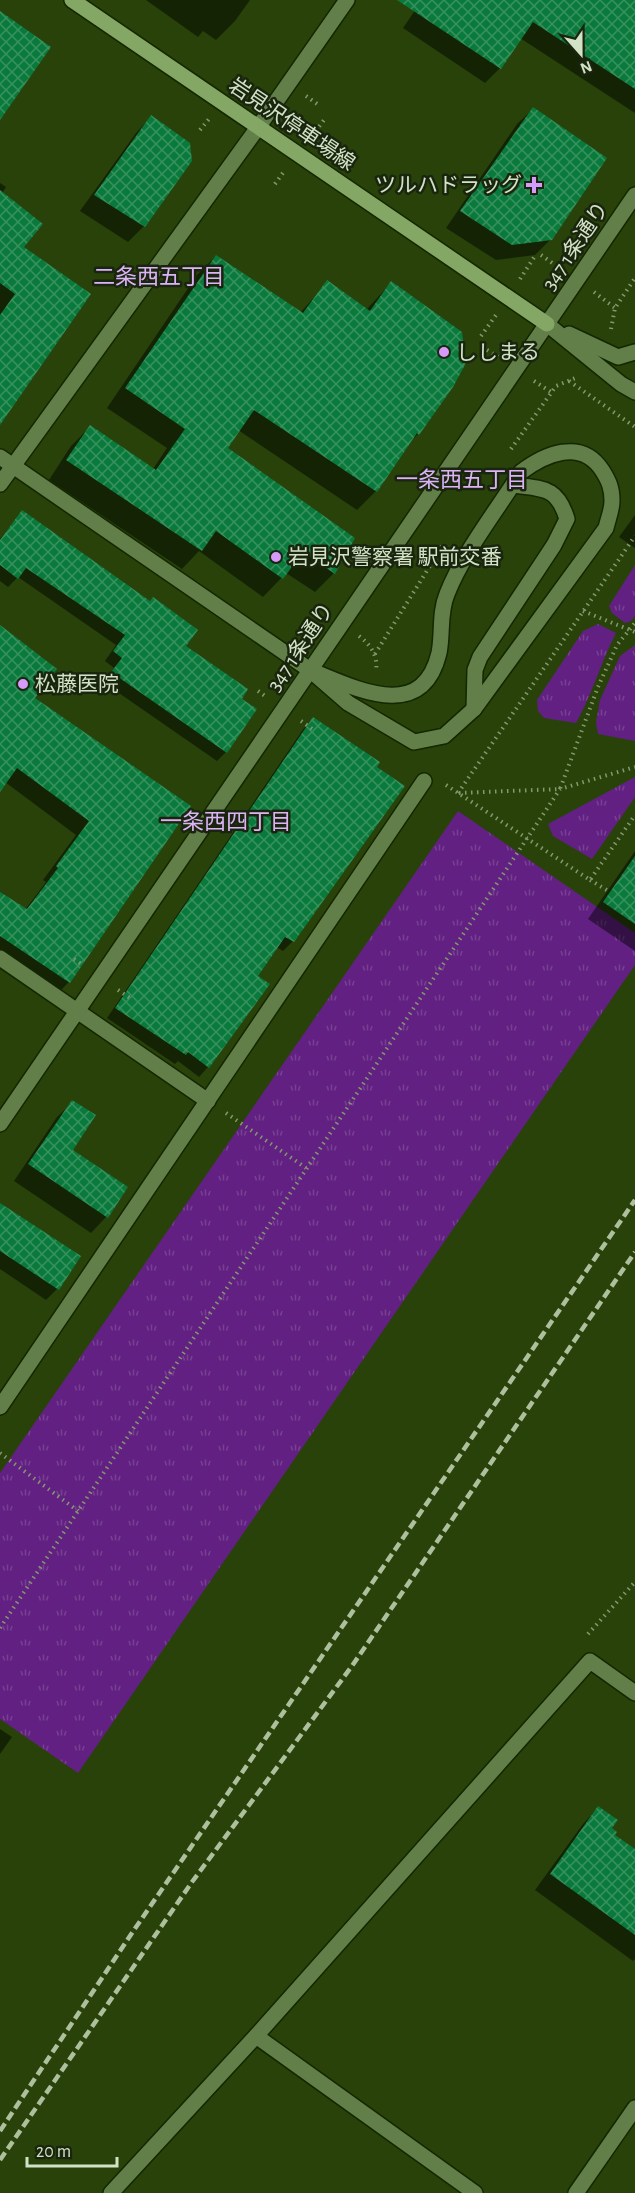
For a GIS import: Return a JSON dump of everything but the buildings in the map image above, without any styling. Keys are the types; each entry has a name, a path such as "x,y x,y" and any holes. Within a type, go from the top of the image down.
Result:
{"main road":[{"name":"岩見沢停車場線","path":"72,0 547,324"}],"street":[{"path":"0,484 7,461 259,126 347,0"},
{"name":"347 1条通り","path":"0,1124 635,195"},
{"path":"547,324 618,357 635,352"},
{"path":"547,324 621,384 635,392"},
{"path":"7,461 310,670 348,703 414,742 444,736 474,709 606,528 612,503 610,483 599,466 586,455 571,450 537,460 521,472 455,575 445,597 441,616 440,650 433,671 421,686 401,696 380,695 310,670"},
{"path":"474,709 475,670 480,657 554,545 567,519 562,502 545,489 513,485"},
{"path":"0,1407 424,781"},
{"path":"0,958 208,1101"},
{"path":"111,2193 256,2036 590,1661 635,1693"},
{"path":"256,2036 475,2193"},
{"path":"576,2193 635,2108"}],"path":[{"path":"569,381 635,427"},
{"path":"458,793 635,536"},
{"path":"583,611 635,632"},
{"path":"0,1628 560,789 598,687 617,645 635,623"},
{"path":"342,624 365,641 375,654 377,669 363,690"},
{"path":"458,793 560,789 635,767"},
{"path":"441,782 610,892"},
{"path":"590,880 635,815"},
{"path":"208,1101 306,1168"},
{"path":"0,1453 78,1511"},
{"path":"588,1634 635,1582"}],"green space":[{"path":"635,565 635,616 631,621 625,623 612,613 609,606"},
{"path":"598,624 616,633 576,723 544,718 538,711 537,700 583,631"},
{"path":"635,645 635,741 598,734 596,722 600,700 620,656"},
{"path":"635,777 635,797 592,859 553,836 548,824"},
{"path":"458,811 635,933 635,965 78,1773 0,1719 0,1473"}],"railway":[{"path":"0,2131 134,1930 635,1200"},
{"path":"0,2160 192,1882 352,1666 635,1252"}],"place":[{"name":"ツルハドラッグ","path":"534,185"},
{"name":"ししまる","path":"444,352"},
{"name":"岩見沢警察署 駅前交番","path":"276,557"},
{"name":"松藤医院","path":"23,684"}],"district":[{"name":"二条西五丁目","path":"159,276"},
{"name":"一条西五丁目","path":"462,479"},
{"name":"一条西四丁目","path":"226,821"}]}
